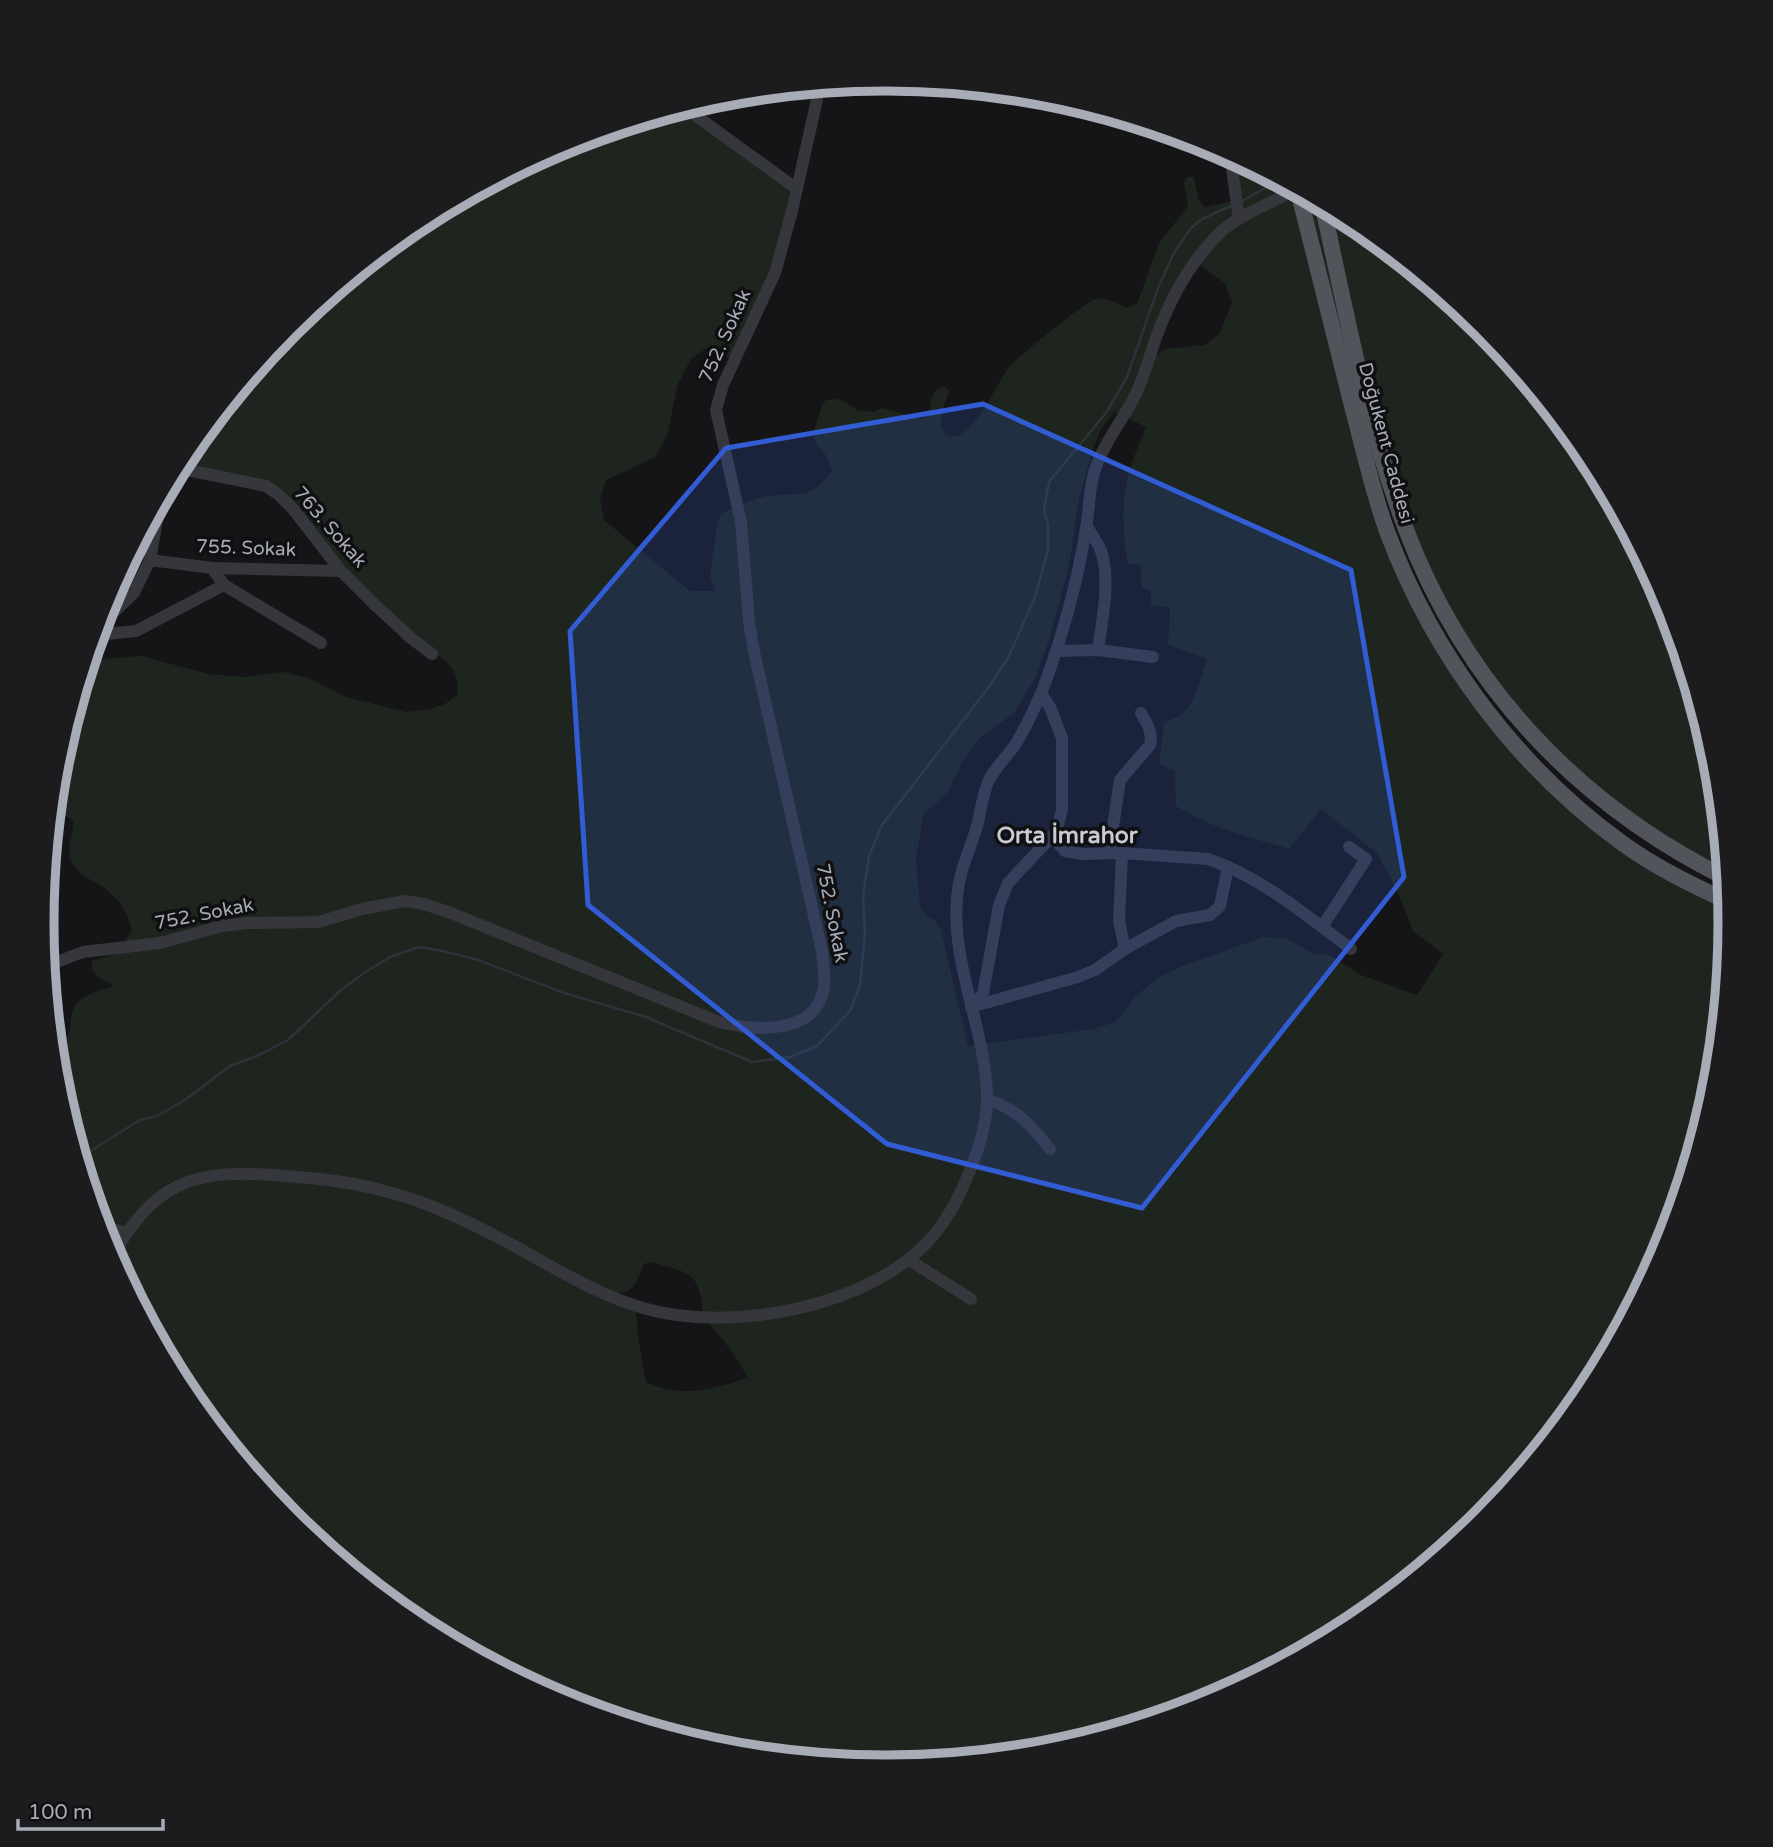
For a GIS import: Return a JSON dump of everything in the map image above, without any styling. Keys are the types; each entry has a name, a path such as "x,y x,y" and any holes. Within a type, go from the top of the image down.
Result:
{"main road":[{"name":"Doğukent Caddesi","path":"1300,202 1360,406 1405,529 1457,635 1488,683 1532,735 1585,787 1635,825 1717,873"},
{"name":"Doğukent Caddesi","path":"1325,217 1360,406 1371,482 1389,536 1441,644 1474,695 1516,747 1572,802 1612,835 1684,881 1718,897"}],"street":[{"name":"752. Sokak","path":"55,962 83,952 160,943 222,926 319,922 362,909 412,901 451,914 719,1022 754,1028 771,1027 794,1023 811,1012 822,995 822,951 754,652 748,621 741,522 716,410 723,385 775,273 818,94"},
{"path":"694,114 797,189"},
{"path":"1232,167 1239,219"},
{"path":"119,1244 138,1217 168,1192 185,1182 205,1175 250,1173 345,1182 389,1192 422,1203 502,1239 604,1293 636,1306 688,1318 768,1314 840,1296 875,1281 909,1260 934,1234 959,1197 979,1147 987,1099 984,1069 956,943 957,892 988,781 1017,742 1041,694 1056,651 1087,527 1094,472 1114,429 1136,394 1160,326 1175,294 1203,252 1223,230 1239,219 1288,195"},
{"name":"763. Sokak","path":"189,470 265,486 279,495 341,571 411,638 432,654"},
{"path":"116,610 134,593 150,560 156,525"},
{"path":"1087,527 1101,551 1104,575 1105,594 1098,650"},
{"name":"755. Sokak","path":"150,560 212,568 341,571"},
{"path":"212,568 224,585 321,643"},
{"path":"107,634 136,631 224,585"},
{"path":"1056,651 1098,650 1153,657"},
{"path":"971,1007 983,994 999,905 1008,883 1052,837 1059,824 1062,810 1062,738 1050,707 1041,694"},
{"path":"1125,949 1119,921 1115,853 1120,780 1150,745 1152,738 1141,713"},
{"path":"1052,837 1065,851 1082,854 1115,853 1208,859 1251,877 1351,948"},
{"path":"1322,927 1366,859 1349,847"},
{"path":"971,1007 1077,977 1111,961 1125,949 1176,921 1216,912 1220,906 1228,867"},
{"path":"987,1099 1009,1107 1021,1116 1050,1149"},
{"path":"113,1229 125,1233"},
{"path":"909,1260 971,1299"}],"highlighted area":[{"path":"983,404 1351,570 1404,877 1142,1208 887,1144 588,905 570,631 726,448"}],"shaded area":[{"path":"693,115 794,190 792,211 735,360 707,348 691,359 677,386 667,437 654,458 606,480 600,499 604,520 690,591 715,591 710,575 721,513 762,497 810,491 832,471 825,454 816,444 813,433 826,400 840,399 857,410 873,412 882,408 921,419 929,414 934,393 945,386 949,391 942,414 943,430 946,435 957,437 980,414 1008,368 1079,309 1096,299 1112,301 1126,308 1137,304 1159,243 1188,206 1184,183 1187,177 1194,177 1199,201 1205,207 1237,200 1232,167 1303,203 1393,263 1475,335 1512,375 1547,417 1607,507 1633,555 1675,656 1703,761 1712,815 1717,872 1585,787 1457,635 1349,392 1412,589 1516,747 1623,843 1718,896 1717,978 1712,1032 1703,1086 1675,1191 1633,1292 1607,1340 1547,1430 1475,1512 1435,1549 1393,1584 1303,1644 1255,1670 1154,1712 1049,1740 995,1749 886,1756 832,1754 724,1740 671,1727 619,1712 518,1670 470,1644 380,1584 298,1512 261,1472 226,1430 166,1340 140,1292 98,1191 70,1086 63,1042 69,1033 73,1009 77,1003 89,994 114,986 92,971 92,961 112,955 132,932 125,910 116,898 74,867 69,852 73,820 61,814 70,761 97,659 141,656 209,674 244,677 283,672 309,678 346,697 406,712 445,704 457,695 458,684 451,667 411,638 279,495 189,471 226,417 261,375 298,335 338,298 380,263 424,232 518,177 619,135","holes":["1196,262 1225,283 1232,302 1220,333 1205,345 1165,349 1149,360","1114,412 1146,427 1125,492 1124,529 1128,564 1140,564 1142,588 1151,591 1151,605 1170,608 1168,645 1207,659 1189,706 1183,713 1164,722 1159,765 1175,770 1176,806 1216,826 1289,849 1321,809 1377,853 1398,893 1413,931 1443,954 1417,995 1361,975 1328,954 1315,955 1288,939 1263,937 1159,977 1135,997 1116,1022 1093,1029 968,1046 941,929 920,906 916,860 923,815 947,793 963,761 980,738 1015,712 1035,678 1049,641 1069,566 1079,498 1092,452 1100,431","651,1262 676,1269 691,1277 699,1291 703,1318 728,1346 748,1378 709,1389 685,1391 646,1382 636,1306 607,1293 628,1291 638,1279 644,1264"]}],"waterway":[{"path":"1242,201 1270,185"},
{"path":"87,1153 140,1120 157,1116 185,1100 230,1066 288,1040 341,990 364,973 390,957 419,947 478,960 564,993 646,1017 752,1062 790,1057 817,1046 850,1011 860,985 865,932 863,896 869,856 882,825 988,688 1009,656 1035,597 1048,550 1048,525 1044,509 1049,482 1106,413 1127,377 1158,288 1175,251 1191,228 1202,219 1233,205"}],"district":[{"name":"Orta İmrahor","path":"1067,836"}]}
